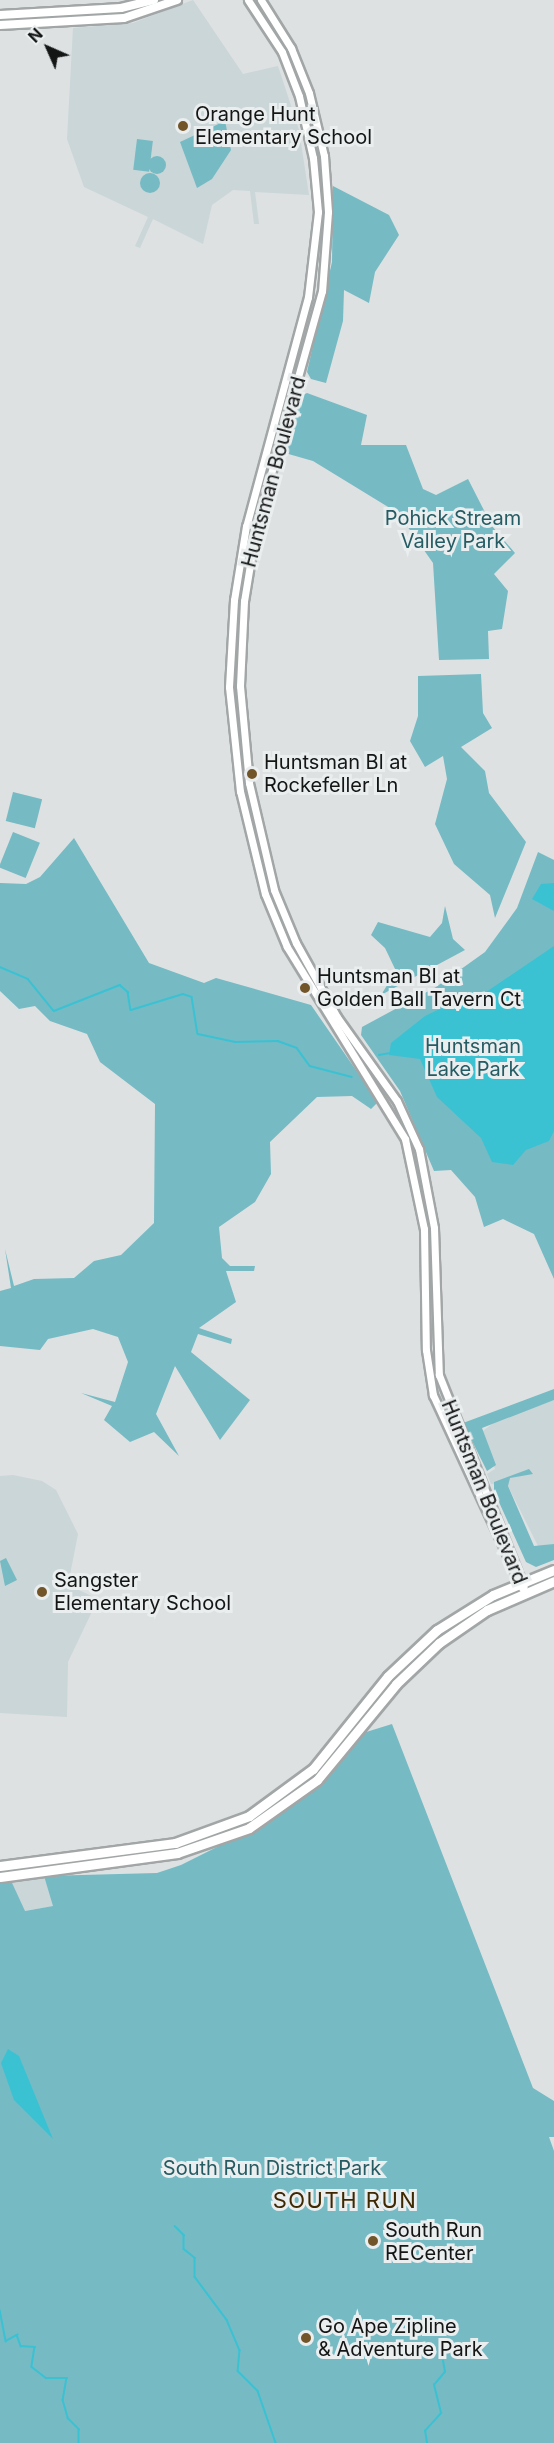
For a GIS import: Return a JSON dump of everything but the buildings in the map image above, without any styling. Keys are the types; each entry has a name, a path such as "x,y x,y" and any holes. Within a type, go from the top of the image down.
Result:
{"highway":[{"path":"0,1866 187,1841 249,1816 313,1769 420,1645 465,1611 520,1582 554,1570"},
{"path":"0,1877 177,1853 249,1828 317,1780 425,1655 466,1623 525,1592 554,1581"}],"main road":[{"path":"0,15 121,8 154,0"},
{"path":"0,25 124,18 177,0"}],"street":[{"name":"Huntsman Boulevard","path":"248,0 282,52 299,96 313,158 318,212 308,297 240,558 230,645 236,766 258,871 286,947 328,1022 388,1106 409,1152 424,1229 426,1350 433,1395 525,1592"},
{"name":"Huntsman Boulevard","path":"261,0 291,48 309,93 324,156 328,212 322,291 256,528 244,601 240,686 249,783 268,868 296,943 337,1017 397,1101 419,1149 434,1228 439,1375 520,1582"}],"shaded area":[{"name":"Orange Hunt Elementary School","path":"193,0 243,74 278,66 299,130 309,195 255,192 259,224 254,224 250,191 233,190 212,205 203,244 153,219 140,248 135,246 148,217 84,187 67,139 73,28 133,23"},
{"path":"554,883 554,911 532,899 541,884"},
{"path":"554,946 554,1131 549,1141 526,1150 513,1165 492,1162 481,1138 437,1097 420,1059 389,1055 391,1043 425,1016 448,1005 447,997 467,1005"},
{"path":"554,1400 554,1544 539,1548 508,1486 491,1484 487,1474 495,1469 480,1433 499,1419"},
{"name":"Sangster Elementary School","path":"13,1475 42,1481 56,1490 78,1534 68,1585 98,1599 68,1662 67,1717 0,1713 0,1476"},
{"path":"44,1876 54,1906 24,1911 10,1879"},
{"path":"8,2049 19,2056 53,2139 14,2100 1,2063"}],"green space":[{"path":"225,121 231,150 212,179 197,188 180,142"},
{"path":"137,139 153,141 149,172 133,170"},
{"path":"153,156 161,156 166,161 164,172 153,174 148,169 148,161"},
{"path":"150,173 157,176 160,183 157,190 150,193 143,190 140,183 143,176"},
{"path":"333,186 389,215 399,235 375,272 369,303 344,290 343,321 326,383 311,379 307,372 332,262"},
{"name":"Pohick Stream Valley Park","path":"307,393 367,415 361,445 406,445 423,489 436,495 468,479 492,526 515,553 494,574 508,591 502,629 488,631 489,659 439,660 433,563 398,513 313,461 285,453 299,397"},
{"path":"481,674 483,713 492,728 461,747 485,771 489,793 526,842 495,918 490,895 454,864 435,824 447,779 443,756 425,767 410,741 418,716 418,676"},
{"path":"13,792 42,799 35,828 6,821"},
{"path":"13,832 40,843 26,878 0,868"},
{"path":"74,838 149,963 204,983 216,978 311,1005 378,1102 371,1109 352,1096 317,1097 270,1142 271,1174 255,1202 219,1227 222,1258 230,1266 255,1266 254,1271 226,1271 236,1302 199,1328 232,1339 231,1344 198,1334 191,1352 250,1400 220,1440 175,1366 156,1414 179,1456 154,1432 130,1442 104,1420 112,1406 81,1393 115,1402 128,1362 118,1337 93,1329 48,1339 40,1350 0,1346 0,1291 11,1288 5,1249 14,1286 34,1279 74,1278 94,1261 121,1255 154,1223 155,1104 100,1062 87,1034 50,1021 35,1006 19,1009 0,991 0,883 26,884 40,877"},
{"name":"Huntsman Lake Park","path":"538,852 554,860 554,1279 534,1234 503,1219 484,1227 475,1197 451,1170 434,1171 400,1091 361,1035 362,1027 436,987 485,952 517,908"},
{"path":"445,906 453,939 465,950 381,995 396,971 385,948 371,935 378,922 430,937 442,923"},
{"path":"554,1389 554,1400 482,1428 496,1465 487,1471 463,1423"},
{"path":"529,1469 533,1474 510,1478 508,1486 534,1546 554,1544 554,1560 536,1567 526,1562 494,1491 494,1482"},
{"path":"6,1558 17,1580 5,1586 0,1561"},
{"name":"South Run District Park","path":"392,1724 533,2088 554,2101 554,2137 549,2137 554,2151 554,2443 0,2443 0,1872 7,1872 25,1911 53,1906 44,1876 157,1873 181,1865 275,1818 343,1759 363,1733"}],"waterway":[{"path":"0,967 28,979 54,1011 120,985 128,992 131,1010 183,994 192,997 198,1034 235,1042 278,1041 297,1048 310,1066 352,1077"},
{"path":"379,1055 390,1053"},
{"path":"175,2226 184,2235 184,2249 195,2258 195,2277 227,2320 240,2350 238,2371 258,2391 276,2443"},
{"path":"0,2310 6,2341 17,2335 21,2346 35,2347 32,2367 46,2378 67,2378 63,2400 68,2418 79,2429 79,2443"},
{"path":"427,2443 425,2431 441,2413 434,2385 445,2372 443,2361"}],"place":[{"name":"Orange Hunt Elementary School","path":"183,126"},
{"name":"Huntsman Bl at Rockefeller Ln","path":"252,774"},
{"name":"Huntsman Bl at Golden Ball Tavern Ct","path":"305,988"},
{"name":"Sangster Elementary School","path":"42,1592"},
{"name":"South Run RECenter","path":"373,2241"},
{"name":"Go Ape Zipline & Adventure Park","path":"306,2338"}],"district":[{"name":"SOUTH RUN","path":"345,2201"}]}
